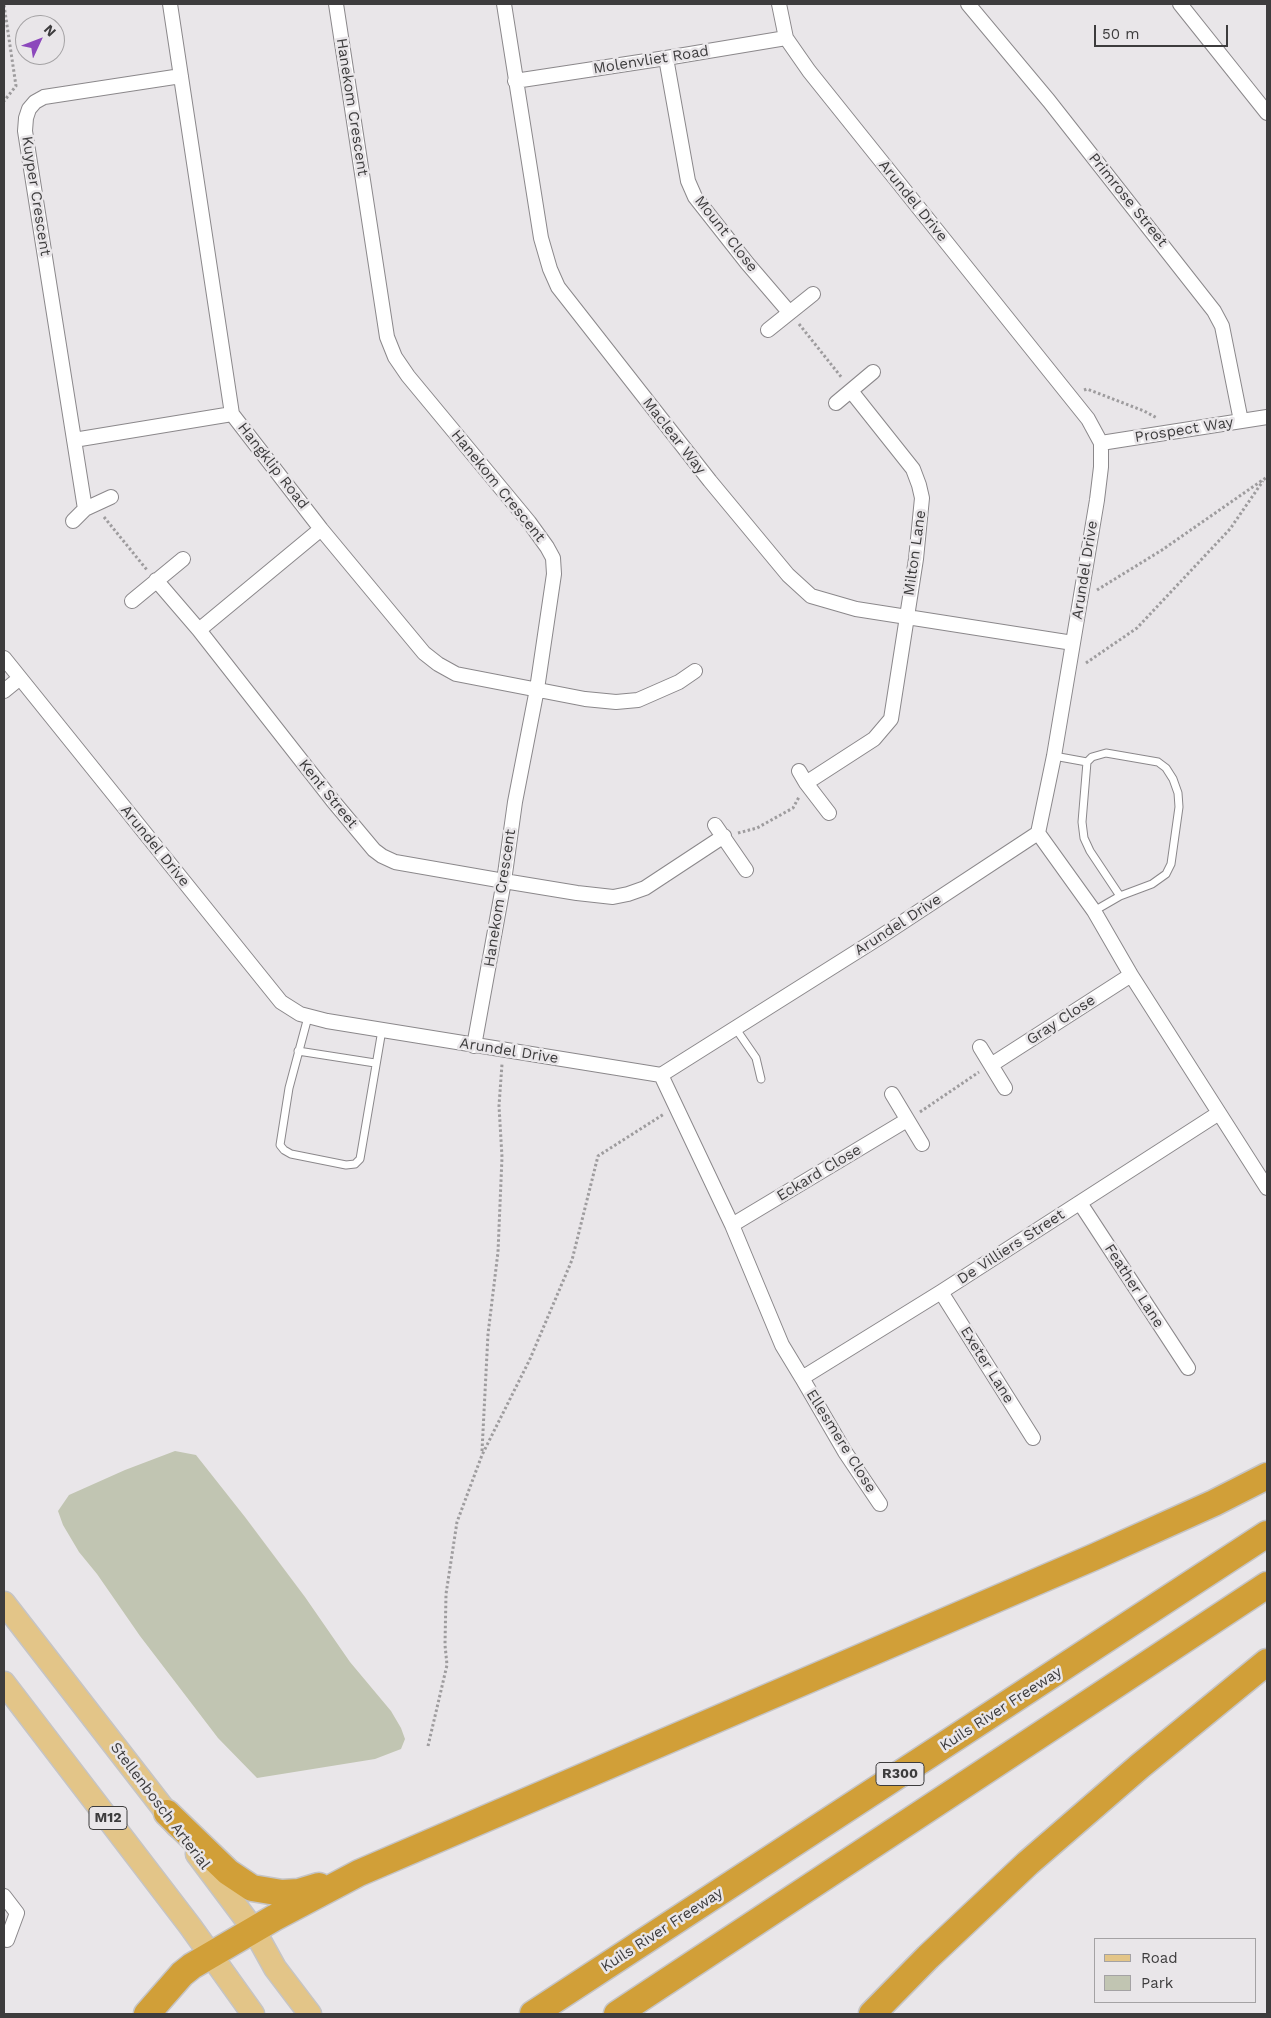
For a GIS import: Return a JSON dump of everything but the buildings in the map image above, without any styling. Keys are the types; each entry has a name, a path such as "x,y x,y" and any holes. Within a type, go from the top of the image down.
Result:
{"highway":[{"path":"147,2014 182,1974 211,1954 359,1874 1094,1557 1214,1503 1267,1476"},
{"name":"Kuils River Freeway","path":"533,2014 1267,1534"},
{"name":"R300","path":"617,2014 1267,1585"},
{"path":"872,2014 928,1957 1028,1863 1140,1766 1267,1662"},
{"path":"167,1813 228,1872 252,1888 282,1893 299,1892 359,1874"}],"main road":[{"name":"Stellenbosch Arterial","path":"4,1603 167,1813 254,1930 275,1968 310,2014"},
{"name":"M12","path":"4,1683 211,1954 253,2014"}],"street":[{"name":"Hangklip Road","path":"170,4 232,414 322,529 411,639 438,664 456,674 584,699 616,702 638,700 679,682 695,672"},
{"name":"Hanekom Crescent","path":"336,4 387,337 395,357 408,376 529,522 553,558 554,574 537,690 515,802 504,881 474,1046"},
{"name":"Maclear Way","path":"504,4 541,238 550,269 558,287 710,481 800,588 825,602 856,609 1073,643"},
{"name":"Arundel Drive","path":"4,658 281,1002 289,1009 308,1018 661,1075 975,876 1038,833 1054,756 1082,592 1101,467 1101,442 1088,418 831,100 786,38 779,4"},
{"name":"Primrose Street","path":"968,4 1049,101 1214,310 1222,326 1241,421"},
{"path":"1180,4 1267,113"},
{"name":"Molenvliet Road","path":"515,81 786,38"},
{"name":"Mount Close","path":"666,58 688,181 695,197 747,263 789,312"},
{"name":"Kuyper Crescent","path":"89,507 74,440 25,131 26,118 29,109 35,102 49,96 181,76"},
{"path":"768,330 813,294"},
{"path":"836,403 873,372"},
{"name":"Milton Lane","path":"802,777 874,739 892,719 916,559 922,498 920,485 913,469 851,391"},
{"path":"74,440 232,414"},
{"name":"Prospect Way","path":"1101,442 1267,417"},
{"path":"72,521 89,507 111,497"},
{"path":"199,630 322,529"},
{"path":"132,601 183,559"},
{"name":"Kent Street","path":"156,580 199,630 374,850 395,862 577,893 613,897 645,888 724,836"},
{"path":"4,690 20,678"},
{"path":"802,777 829,814"},
{"path":"715,825 746,870"},
{"path":"1038,833 1094,911 1131,975 1267,1188"},
{"name":"Gray Close","path":"991,1065 1131,975"},
{"path":"980,1048 1005,1088"},
{"path":"661,1075 732,1225 782,1345 802,1378"},
{"path":"892,1094 922,1144"},
{"name":"De Villiers Street","path":"802,1378 941,1292 1219,1113"},
{"name":"Eckard Close","path":"732,1225 907,1120"},
{"name":"Feather Lane","path":"1080,1203 1188,1368"},
{"name":"Exeter Lane","path":"941,1292 1033,1438"},
{"name":"Ellesmere Close","path":"802,1378 845,1452 880,1504"},
{"path":"4,1896 17,1913 7,1940"}],"lane":[{"path":"1094,911 1120,896 1152,884 1160,879 1169,869 1179,807 1178,793 1173,779 1166,768 1158,762 1106,753 1092,757 1087,762 1082,822 1084,838 1090,851 1120,896"},
{"path":"1054,756 1087,762"},
{"path":"308,1018 289,1088 280,1144 284,1150 291,1154 346,1165 355,1164 360,1159 382,1030"},
{"path":"736,1029 756,1058 761,1080"},
{"path":"298,1050 375,1063"}],"path":[{"path":"4,5 16,86 4,100"},
{"path":"789,312 851,391"},
{"path":"1069,396 1087,389 1144,411 1163,422 1167,433"},
{"path":"1082,592 1096,591 1162,550 1267,477"},
{"path":"1069,667 1082,666 1137,628 1230,530 1263,481"},
{"path":"89,507 156,580"},
{"path":"724,836 757,828 793,808 802,777"},
{"path":"482,1455 488,1334 498,1252 502,1157 498,1106 503,1050"},
{"path":"907,1120 991,1065"},
{"path":"428,1746 447,1665 445,1645 446,1594 457,1522 482,1455 530,1359 572,1260 598,1156 675,1106"}],"green space":[{"path":"175,1451 196,1455 245,1517 305,1597 350,1662 391,1711 405,1739 401,1749 375,1759 257,1778 218,1738 140,1636 97,1574 79,1552 63,1525 58,1511 69,1495 125,1470"}]}
